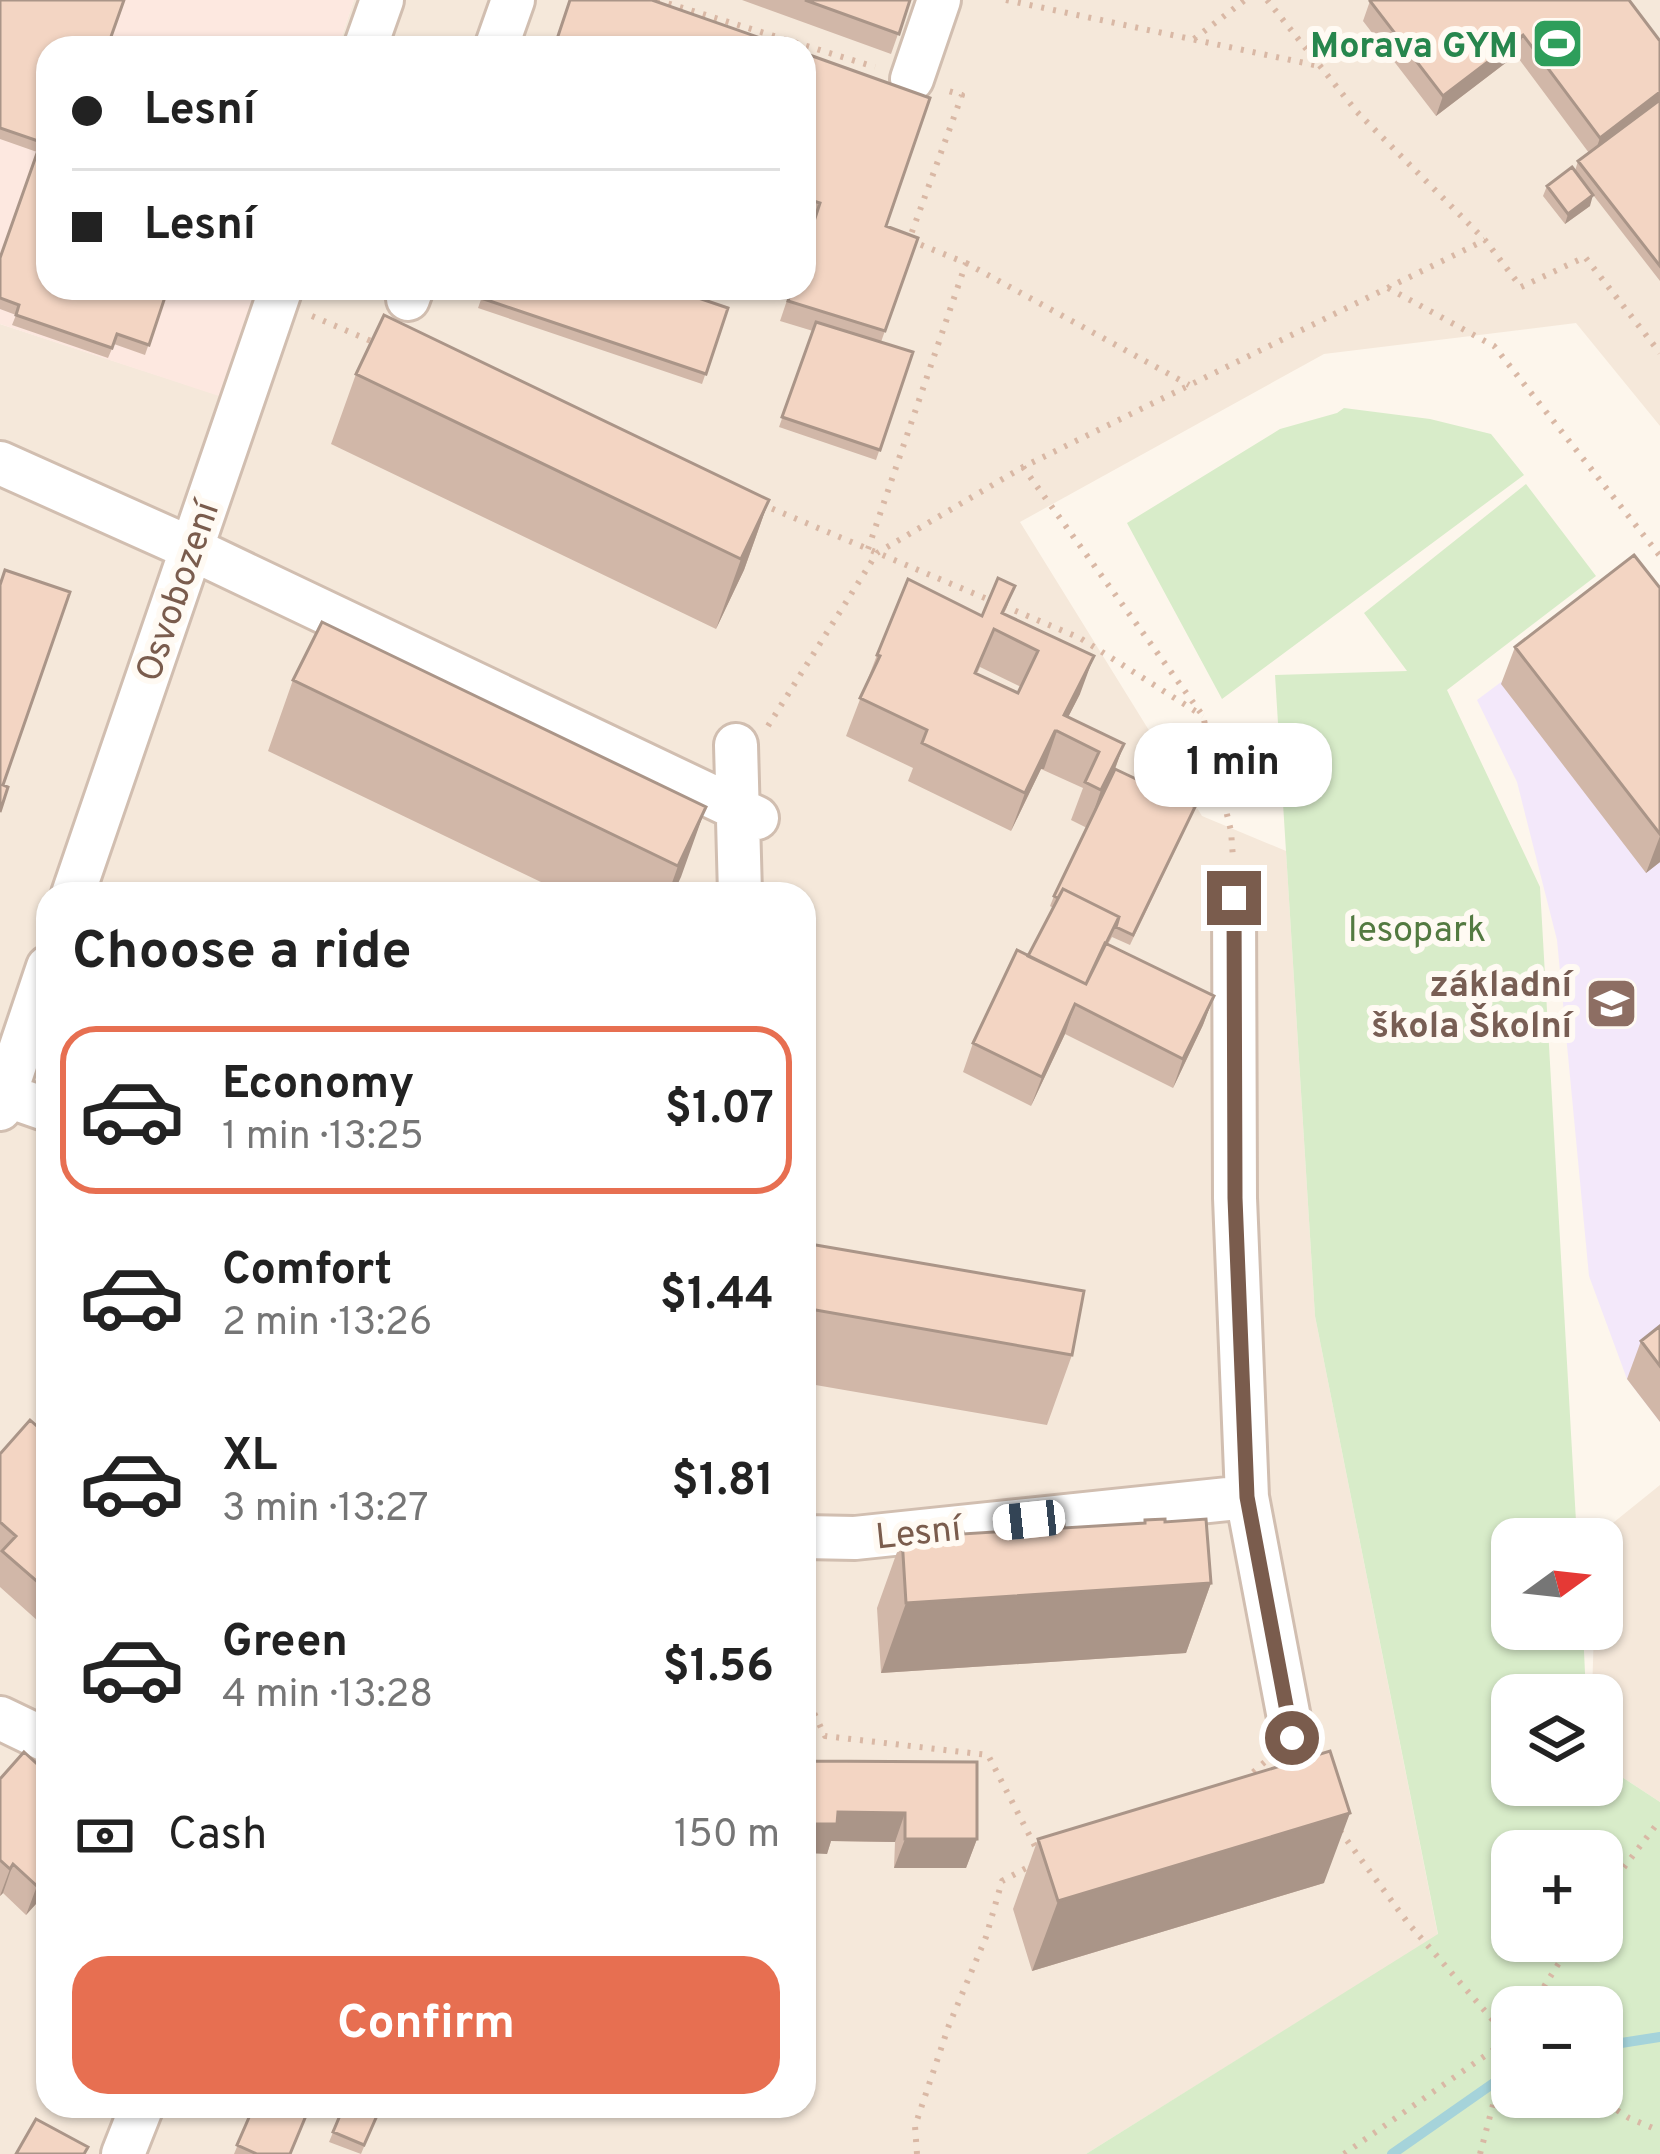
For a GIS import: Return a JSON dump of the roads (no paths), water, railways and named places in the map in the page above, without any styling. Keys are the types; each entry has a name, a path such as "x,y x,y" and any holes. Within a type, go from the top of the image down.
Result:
{"street":[{"path":"369,36 382,0"},
{"path":"500,36 513,0"},
{"path":"912,79 939,0"},
{"name":"Osvobození","path":"77,882 276,300"},
{"path":"0,464 190,548 747,814"},
{"path":"741,882 746,744"},
{"path":"1234,898 1235,1198 1247,1497 1292,1738"},
{"path":"36,1002 2,1102 36,1108"},
{"name":"Lesní","path":"816,1537 855,1538 1247,1497"},
{"path":"0,1718 36,1735"},
{"path":"123,2154 137,2118"}],"waterway":[{"path":"1623,2043 1660,2037"},
{"path":"1392,2154 1491,2085"}],"place":[{"name":"Morava GYM","path":"1557,44"},
{"name":"základní škola Školní","path":"1611,1004"}],"park label":[{"name":"lesopark","path":"1417,928"}]}
